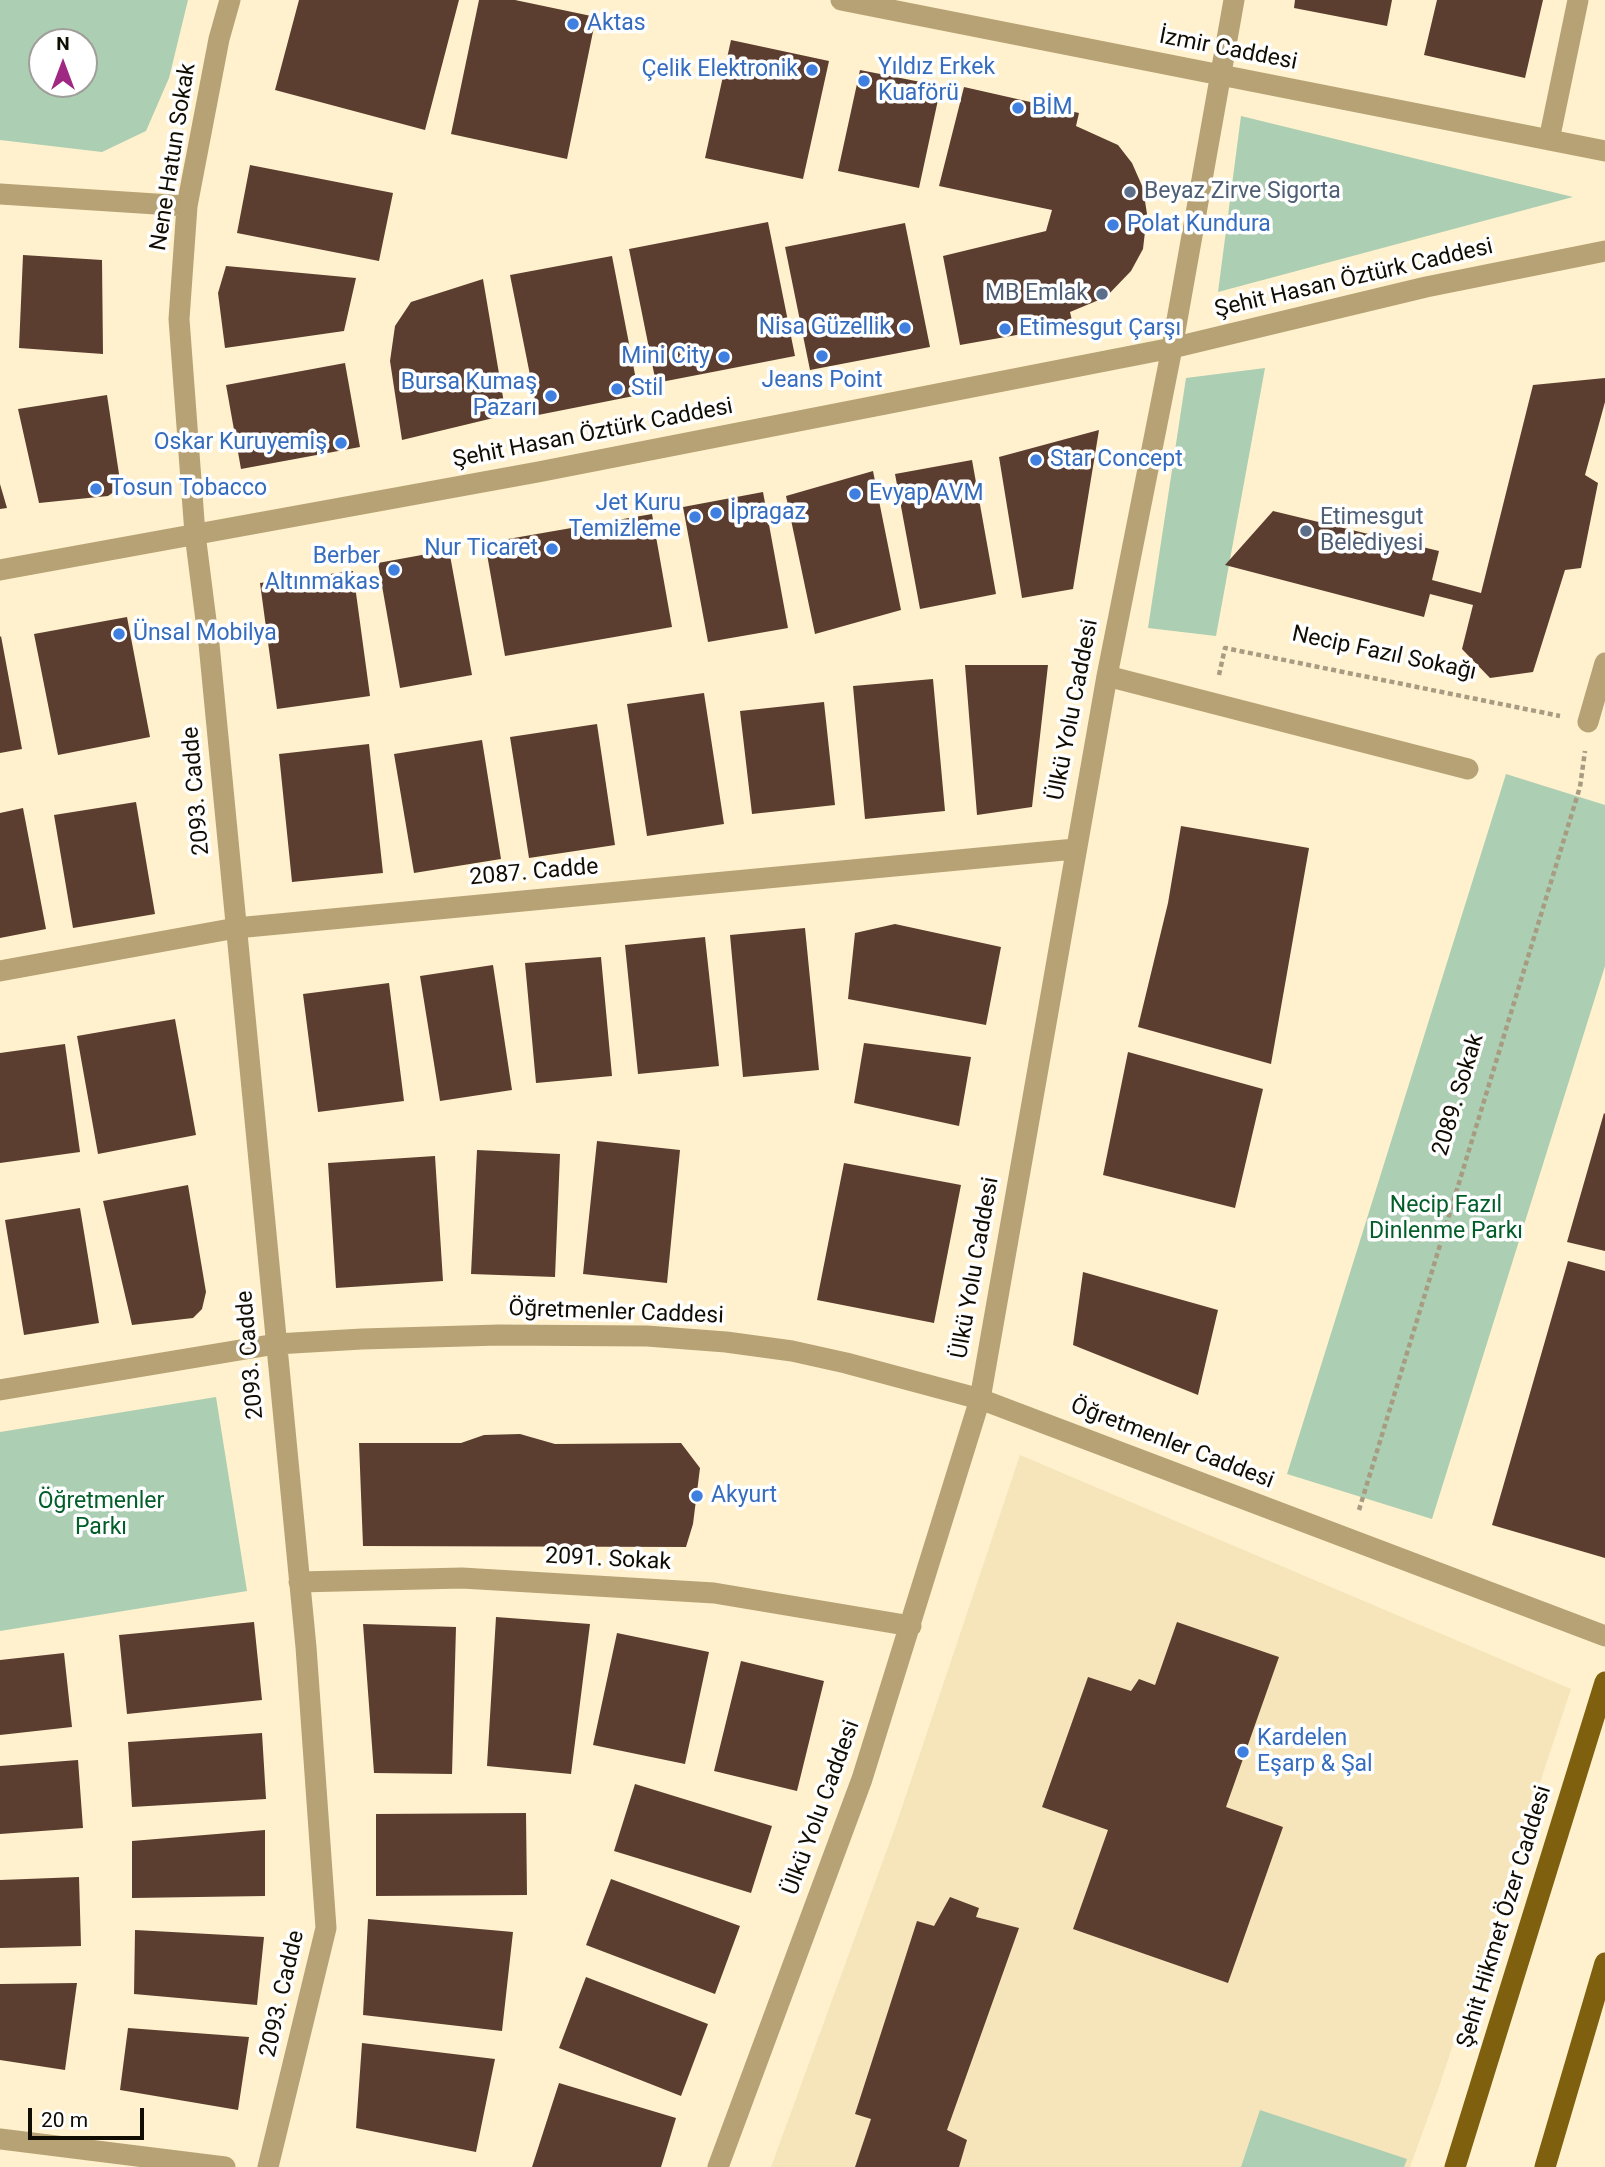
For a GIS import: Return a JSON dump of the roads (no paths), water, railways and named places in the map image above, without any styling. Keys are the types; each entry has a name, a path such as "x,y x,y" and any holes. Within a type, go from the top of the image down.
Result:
{"main road":[{"name":"Şehit Hikmet Özer Caddesi","path":"1455,2167 1605,1682"},
{"path":"1545,2167 1605,1963"}],"street":[{"name":"Nene Hatun Sokak","path":"195,534 180,319 187,206 219,39 230,0"},
{"name":"İzmir Caddesi","path":"841,0 1605,151"},
{"name":"Ülkü Yolu Caddesi","path":"718,2167 862,1779 980,1399 1075,849 1172,348 1234,0"},
{"path":"1549,140 1578,0"},
{"path":"0,194 187,206"},
{"name":"Şehit Hasan Öztürk Caddesi","path":"0,570 538,472 1172,348 1426,286 1605,251"},
{"name":"2093. Cadde","path":"195,534 209,643 299,1582 326,1928 268,2167"},
{"path":"1588,722 1605,663"},
{"path":"1107,676 1468,769"},
{"name":"2087. Cadde","path":"0,971 236,928 1075,849"},
{"name":"Öğretmenler Caddesi","path":"0,1390 276,1344 427,1336 647,1336 726,1342 792,1351 980,1399 1605,1636"},
{"name":"2091. Sokak","path":"299,1582 462,1578 714,1592 911,1626"},
{"path":"0,2139 225,2167"}],"place":[{"name":"Aktas","path":"573,24"},
{"name":"Çelik Elektronik","path":"812,70"},
{"name":"Yıldız Erkek Kuaförü","path":"864,81"},
{"name":"BİM","path":"1018,108"},
{"name":"Beyaz Zirve Sigorta","path":"1130,192"},
{"name":"Polat Kundura","path":"1113,225"},
{"name":"MB Emlak","path":"1102,294"},
{"name":"Nisa Güzellik","path":"905,328"},
{"name":"Etimesgut Çarşı","path":"1005,329"},
{"name":"Jeans Point","path":"822,356"},
{"name":"Mini City","path":"724,357"},
{"name":"Stil","path":"617,389"},
{"name":"Bursa Kumaş Pazarı","path":"551,396"},
{"name":"Oskar Kuruyemiş","path":"341,443"},
{"name":"Star Concept","path":"1036,460"},
{"name":"Tosun Tobacco","path":"96,489"},
{"name":"Evyap AVM","path":"855,494"},
{"name":"İpragaz","path":"716,513"},
{"name":"Jet Kuru Temizleme","path":"695,517"},
{"name":"Etimesgut Belediyesi","path":"1306,531"},
{"name":"Nur Ticaret","path":"552,549"},
{"name":"Berber Altınmakas","path":"394,570"},
{"name":"Ünsal Mobilya","path":"119,634"},
{"name":"Akyurt","path":"697,1496"},
{"name":"Kardelen Eşarp & Şal","path":"1243,1752"}],"park label":[{"name":"Necip Fazıl Dinlenme Parkı","path":"1446,1219"},
{"name":"Öğretmenler Parkı","path":"101,1515"}]}
